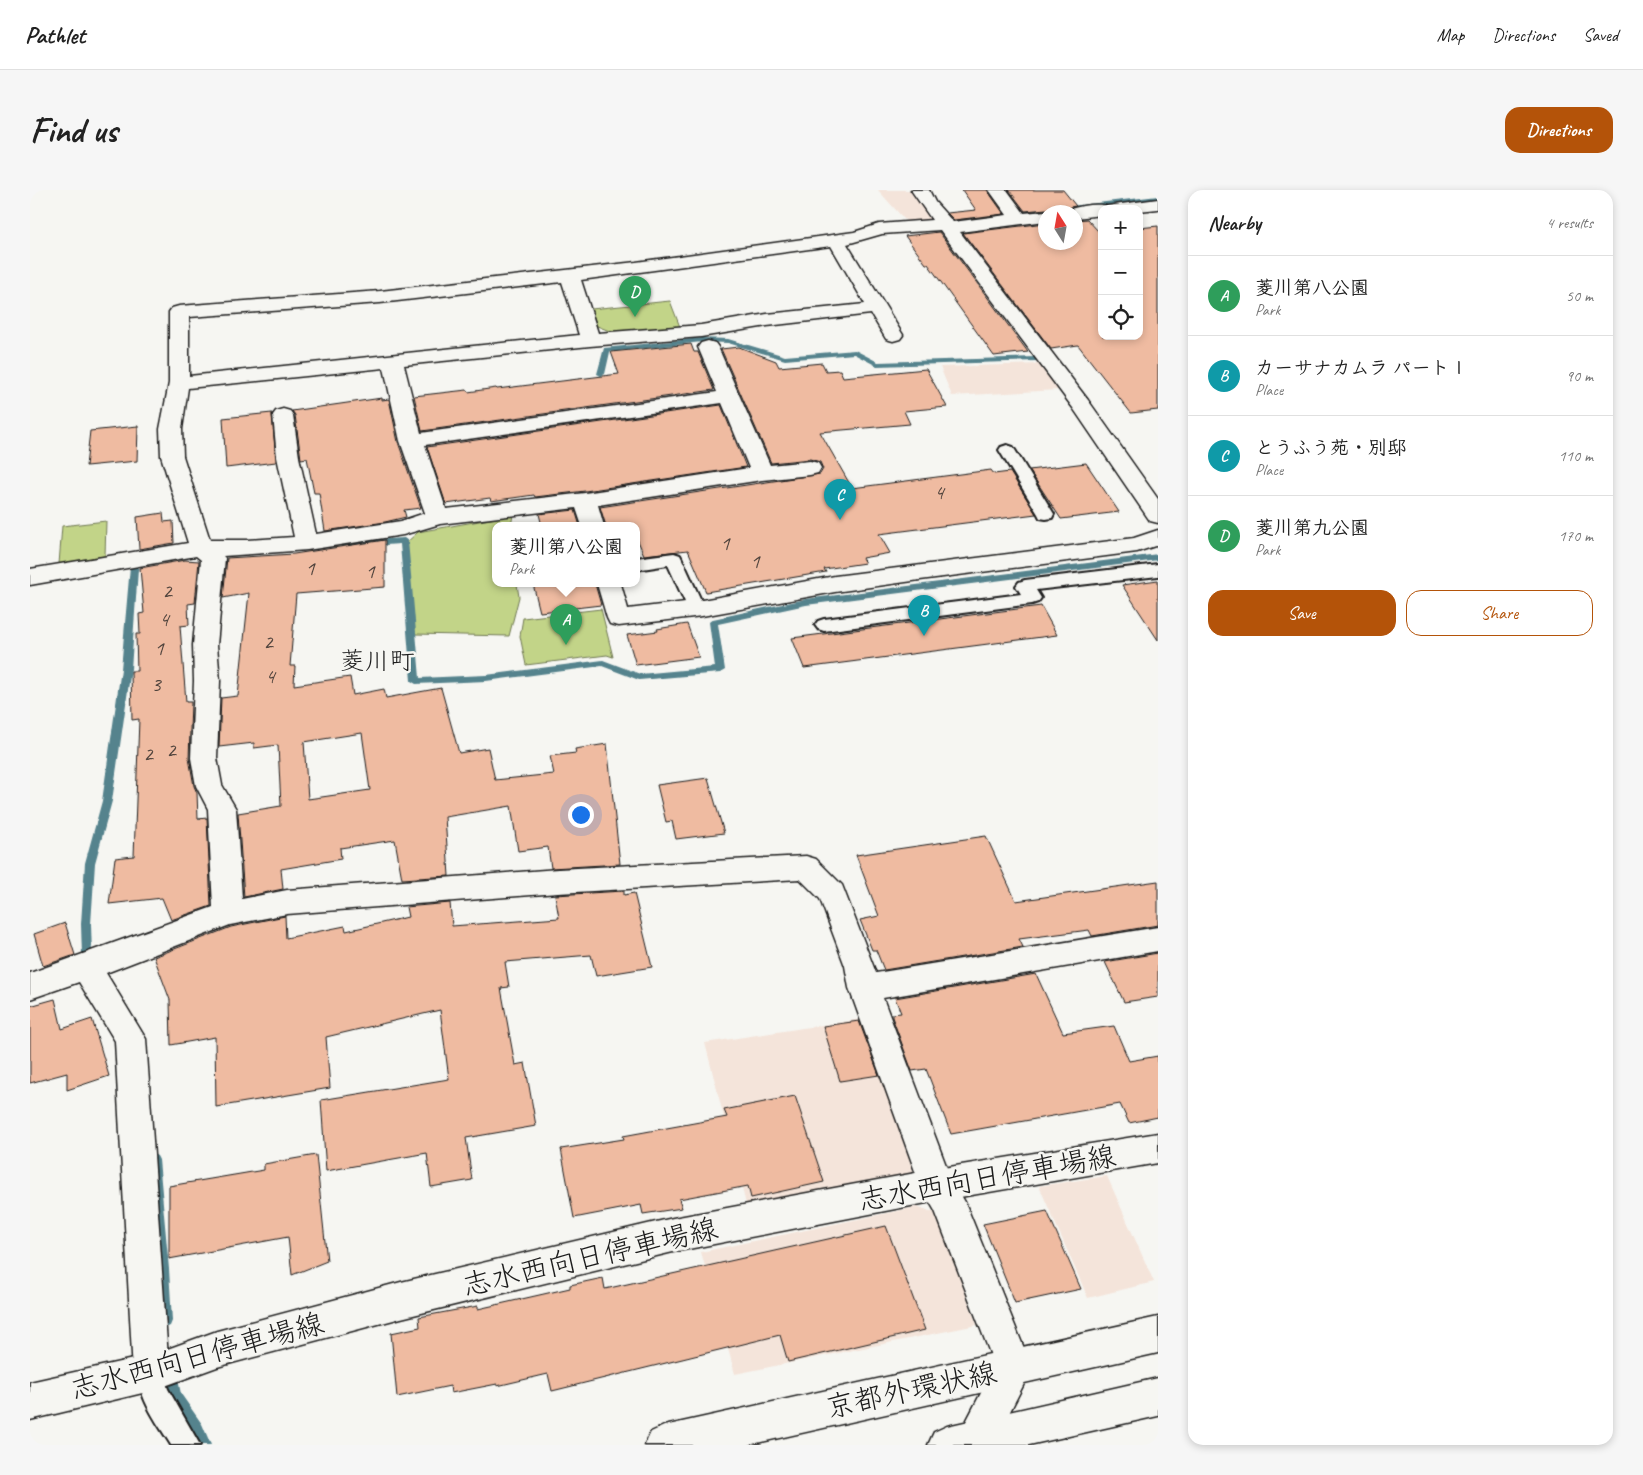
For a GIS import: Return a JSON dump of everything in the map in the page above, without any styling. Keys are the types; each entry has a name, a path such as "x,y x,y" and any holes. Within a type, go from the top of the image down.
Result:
{"street":[{"path":"920,190 928,204 955,226 1158,516"},
{"path":"998,190 1016,215"},
{"path":"1130,205 1158,204"},
{"path":"1083,211 1098,207"},
{"path":"228,914 222,809 208,786 204,758 207,681 205,645 214,558 201,548 172,456 171,429 179,383 180,312 380,297 570,276 857,237 879,229 955,226 1016,215 1038,216"},
{"path":"836,240 893,335"},
{"path":"570,276 590,340"},
{"path":"179,383 590,340 701,331 767,320 877,308"},
{"path":"708,347 762,473"},
{"path":"393,360 399,398 411,441 438,517"},
{"path":"411,441 729,396"},
{"path":"282,415 288,457 307,542"},
{"path":"30,577 201,548 247,548 307,542 403,528 438,517 585,500 762,473 810,468"},
{"path":"585,500 592,522"},
{"path":"610,587 619,618 696,609 835,584 920,572 1137,546 1158,537"},
{"path":"908,550 920,572"},
{"path":"30,986 95,964 228,914 286,902 558,881 806,867 832,893 860,966 864,988 937,1185 948,1202 1014,1368 967,1443"},
{"path":"864,988 1158,939"},
{"path":"95,964 130,1039 161,1369"},
{"name":"志水西向日停車場線","path":"30,1401 161,1369 217,1349 392,1302 664,1238 937,1185 1158,1148"},
{"name":"京都外環状線","path":"664,1445 1158,1335"},
{"path":"967,1443 1158,1397"}],"lane":[{"path":"1007,450 1046,514"},
{"path":"640,563 674,559 696,609"},
{"path":"824,625 1032,598 1025,586 1158,570"},
{"path":"161,1369 156,1394 186,1445"}],"shaded area":[{"path":"878,190 912,190 933,220 909,222 904,219"},
{"path":"1041,364 1058,390 952,396 940,367"},
{"path":"861,1019 916,1179 747,1208 705,1043"},
{"path":"1107,1176 1154,1282 1088,1298 1039,1186"},
{"path":"916,1207 936,1213 977,1325 735,1374 701,1252"}],"green space":[{"path":"670,301 680,327 612,332 597,326 591,309"},
{"path":"513,515 512,522 492,522 492,587 517,587 519,597 509,636 415,634 405,544 418,532"},
{"path":"106,521 105,556 59,564 62,526"},
{"path":"601,609 613,657 607,655 526,665 520,636 523,618"}],"building":[{"path":"962,190 987,190 1004,214 954,220 947,213 976,210"},
{"path":"1009,190 1063,190 1075,205 1038,205 1038,210 1025,211"},
{"path":"1083,219 1087,219 1098,231 1098,340 1143,340 1143,228 1158,226 1158,410 1131,413 1078,345 1051,349 963,233 1038,224 1038,250 1083,250"},
{"path":"939,232 1028,352 994,356 928,264 926,264 905,236"},
{"path":"691,344 694,352 698,352 714,390 422,431 414,396 467,390 468,392 497,389 619,374 611,352"},
{"path":"739,347 776,361 779,367 822,363 826,371 840,370 843,377 926,369 947,407 904,411 910,424 820,432 852,488 991,470 994,474 1010,472 1036,514 879,534 890,553 862,558 865,563 824,569 826,572 706,592 688,550 644,555 640,546 640,522 605,522 600,507 820,474 823,469 820,462 810,459 771,463 721,349"},
{"path":"382,398 382,400 389,399 398,442 421,508 404,510 406,517 325,531 319,493 314,493 307,458 301,459 295,415 292,411"},
{"path":"721,405 746,467 585,491 491,501 490,498 446,504 427,447"},
{"path":"272,413 276,462 226,468 223,418"},
{"path":"138,426 137,461 86,466 90,431"},
{"path":"1086,463 1119,512 1061,519 1029,470"},
{"path":"575,510 579,522 541,522 539,514"},
{"path":"163,513 164,522 173,521 174,543 139,549 137,517"},
{"path":"385,540 385,587 296,594 290,666 295,666 294,685 350,677 353,695 384,689 386,698 441,688 459,753 488,748 495,780 554,774 550,756 576,753 575,749 607,744 620,864 551,868 548,847 518,851 511,806 445,817 449,876 402,879 395,840 340,848 341,859 281,869 283,889 244,897 238,813 281,806 278,745 254,748 254,743 219,747 221,698 238,696 249,593 223,598 227,558 294,554","holes":["362,733 370,790 308,799 304,742"]},
{"path":"185,560 199,561 195,603 188,604 189,625 180,626 186,702 191,702 189,758 197,793 198,819 207,818 211,906 171,920 162,898 109,904 115,858 134,856 139,719 132,720 131,671 137,671 136,634 140,634 139,614 144,613 140,568"},
{"path":"1158,580 1158,640 1122,585"},
{"path":"534,587 596,587 601,605 540,612"},
{"path":"1041,606 1057,635 804,668 792,638"},
{"path":"687,624 699,657 636,665 627,635 658,631 657,629"},
{"path":"708,778 724,833 676,839 672,821 666,822 657,785"},
{"path":"986,836 1016,901 1158,881 1158,925 1092,936 1089,930 1019,939 1023,947 884,970 876,950 872,950 860,920 879,916 856,855"},
{"path":"624,891 624,895 634,893 652,967 596,976 591,955 505,962 509,987 501,988 515,1065 525,1063 536,1126 466,1138 472,1180 431,1187 427,1153 326,1171 321,1100 449,1079 440,1010 326,1037 330,1088 216,1107 215,1037 171,1045 170,1000 154,957 231,927 285,916 286,938 345,926 346,931 408,917 406,907 450,903 452,926 559,918 555,895"},
{"path":"65,923 75,955 43,966 34,934"},
{"path":"1158,953 1158,997 1124,1002 1105,962"},
{"path":"1036,974 1063,1033 1114,1026 1129,1061 1158,1056 1158,1117 1129,1123 1120,1104 951,1134 926,1069 912,1071 892,1017 892,1014 901,1013 895,998"},
{"path":"55,999 62,1029 92,1019 109,1076 67,1090 67,1073 30,1083 30,1006"},
{"path":"859,1021 879,1075 840,1081 823,1026"},
{"path":"795,1096 824,1182 751,1198 748,1186 679,1199 682,1208 643,1214 641,1205 574,1218 561,1149 624,1139 623,1136 727,1117 724,1110"},
{"path":"316,1155 327,1261 292,1275 288,1237 169,1259 169,1186 264,1170 264,1164"},
{"path":"1047,1211 1081,1289 1015,1303 983,1224"},
{"path":"886,1226 925,1330 788,1362 780,1335 552,1391 548,1374 497,1386 497,1384 451,1393 450,1386 397,1397 391,1333 420,1327 419,1317 478,1306 478,1309 570,1288 570,1285 603,1278 605,1289"}],"waterway":[{"path":"965,233 957,221 1158,198"},
{"path":"601,374 607,350 702,340 728,341 785,358 855,352 877,364 1037,359"},
{"path":"343,545 404,541 416,681 486,678 603,663 639,677 720,670 713,622 806,602 1158,557"},
{"path":"93,964 87,956 86,924 90,863 107,801 126,669 135,555"},
{"path":"153,1160 163,1269 165,1321"},
{"path":"170,1370 175,1397 197,1429 204,1445"}],"place":[{"name":"菱川第九公園","path":"635,317"},
{"name":"とうふう苑・別邸","path":"840,520"},
{"name":"カーサナカムラ パートⅠ","path":"924,636"},
{"name":"菱川第八公園","path":"566,645"}],"district":[{"name":"菱川町","path":"377,661"}]}
